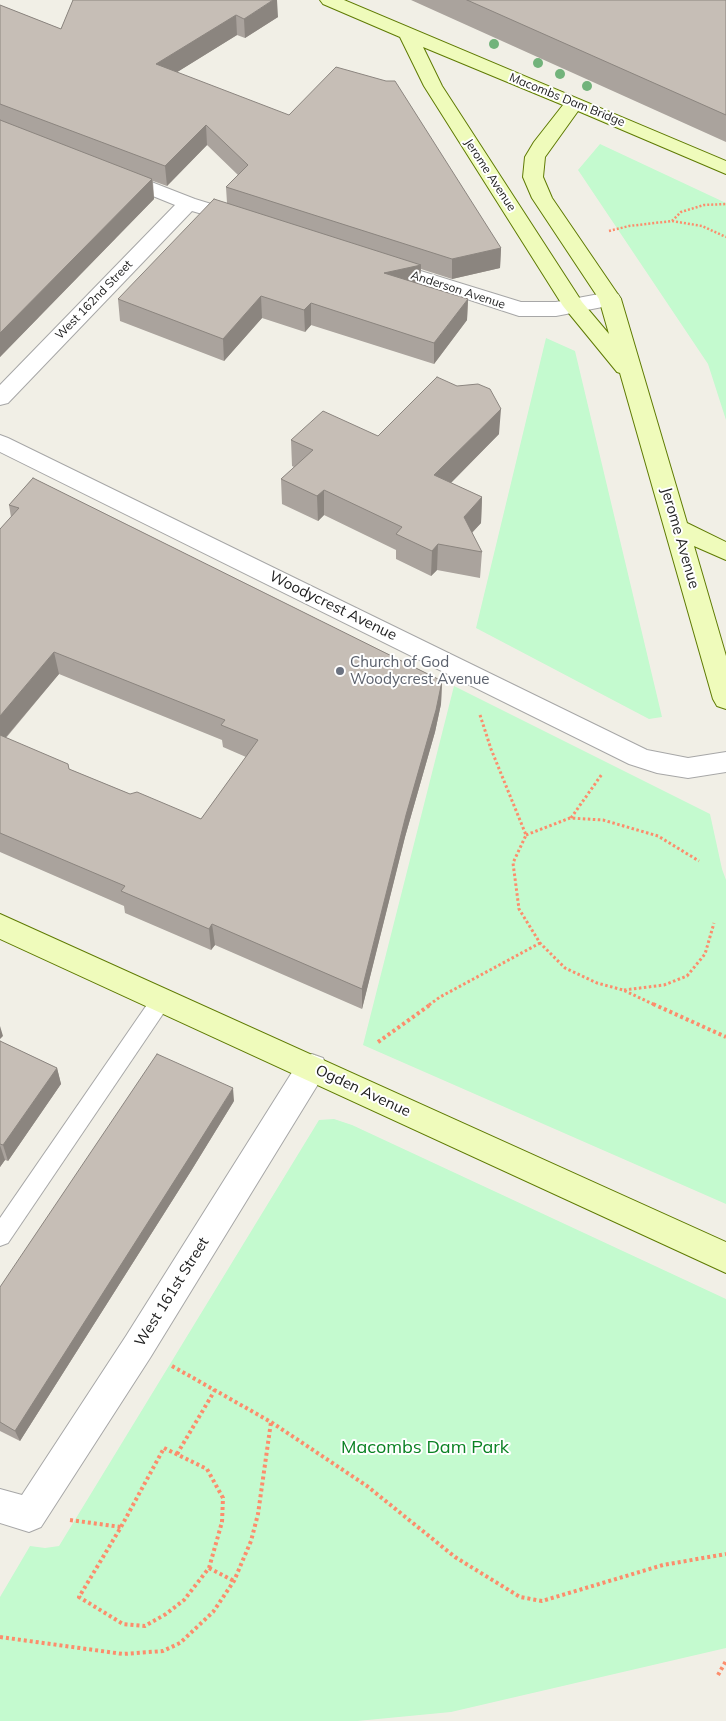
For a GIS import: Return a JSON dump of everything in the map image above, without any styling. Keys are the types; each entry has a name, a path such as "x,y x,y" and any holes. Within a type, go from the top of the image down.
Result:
{"main road":[{"path":"329,0 407,34"},
{"name":"Macombs Dam Bridge","path":"407,34 726,168"},
{"name":"Jerome Avenue","path":"407,34 433,86 574,306 634,378"},
{"name":"Jerome Avenue","path":"574,103 541,146 535,157 533,177 542,198 610,299 726,698"},
{"path":"677,528 726,552"},
{"name":"Ogden Avenue","path":"0,926 312,1067 726,1258"}],"street":[{"path":"98,168 188,202 254,224"},
{"name":"West 162nd Street","path":"0,398 188,202"},
{"name":"Anderson Avenue","path":"368,261 519,308 540,310 610,299"},
{"name":"Woodycrest Avenue","path":"0,443 638,757 657,763 688,768 726,762"},
{"name":"West 161st Street","path":"15,1511 138,1347 312,1067"}],"lane":[{"path":"0,1236 162,999"}],"path":[{"path":"672,221 682,212 704,205 726,204"},
{"path":"609,231 629,226 672,221 702,226 726,237"},
{"path":"478,710 491,749 526,835"},
{"path":"570,818 602,774"},
{"path":"699,861 658,836 603,820 570,818 526,835 513,863 519,909 540,943 565,968 597,983 622,990 726,1037"},
{"path":"622,990 664,986 687,976 705,954 714,922"},
{"path":"378,1042 440,997 540,943"},
{"path":"138,1347 271,1422 367,1486 455,1557 520,1597 542,1601 663,1565 726,1554"},
{"path":"177,1454 215,1390"},
{"path":"0,1637 123,1654 163,1651 180,1643 213,1612 234,1581 250,1541 258,1514 271,1422"},
{"path":"164,1448 207,1469 223,1498 222,1522 209,1568 184,1600 166,1614 145,1626 123,1624 78,1597 122,1527 164,1448"},
{"path":"15,1511 122,1527"},
{"path":"209,1568 234,1581"},
{"path":"718,1675 726,1661"}],"green space":[{"path":"600,144 726,203 726,420 708,364 578,170"},
{"path":"546,338 575,351 662,717 649,719 476,628"},
{"path":"454,686 710,814 726,880 726,1204 363,1045"},
{"name":"Macombs Dam Park","path":"334,1119 352,1125 726,1299 726,1648 451,1712 357,1721 0,1721 0,1597 30,1546 45,1548 59,1546 319,1120"}],"building":[{"path":"73,0 273,0 244,19 236,15 156,64 289,115 336,67 386,81 395,81 501,248 452,259 226,187 248,165 206,125 165,166 0,104 0,5 61,29"},
{"path":"467,0 726,0 726,115"},
{"path":"0,120 152,179 0,333"},
{"path":"214,199 421,265 384,273 468,299 434,343 311,303 304,310 261,296 223,339 118,299"},
{"path":"437,377 457,386 478,384 490,389 501,409 434,475 482,497 464,517 482,552 438,544 432,551 396,534 402,527 324,490 317,496 281,479 313,450 291,440 323,411 378,436"},
{"path":"33,478 442,681 362,989 212,924 209,929 121,891 125,886 0,833 0,735 68,764 69,769 130,794 137,792 201,819 258,740 221,725 225,720 54,652 0,716 0,529 19,508 9,505"},
{"path":"0,1041 57,1068 3,1145 0,1144"},
{"path":"157,1054 233,1088 15,1431 0,1422 0,1287"}],"place":[{"name":"Church of God Woodycrest Avenue","path":"340,671"}]}
